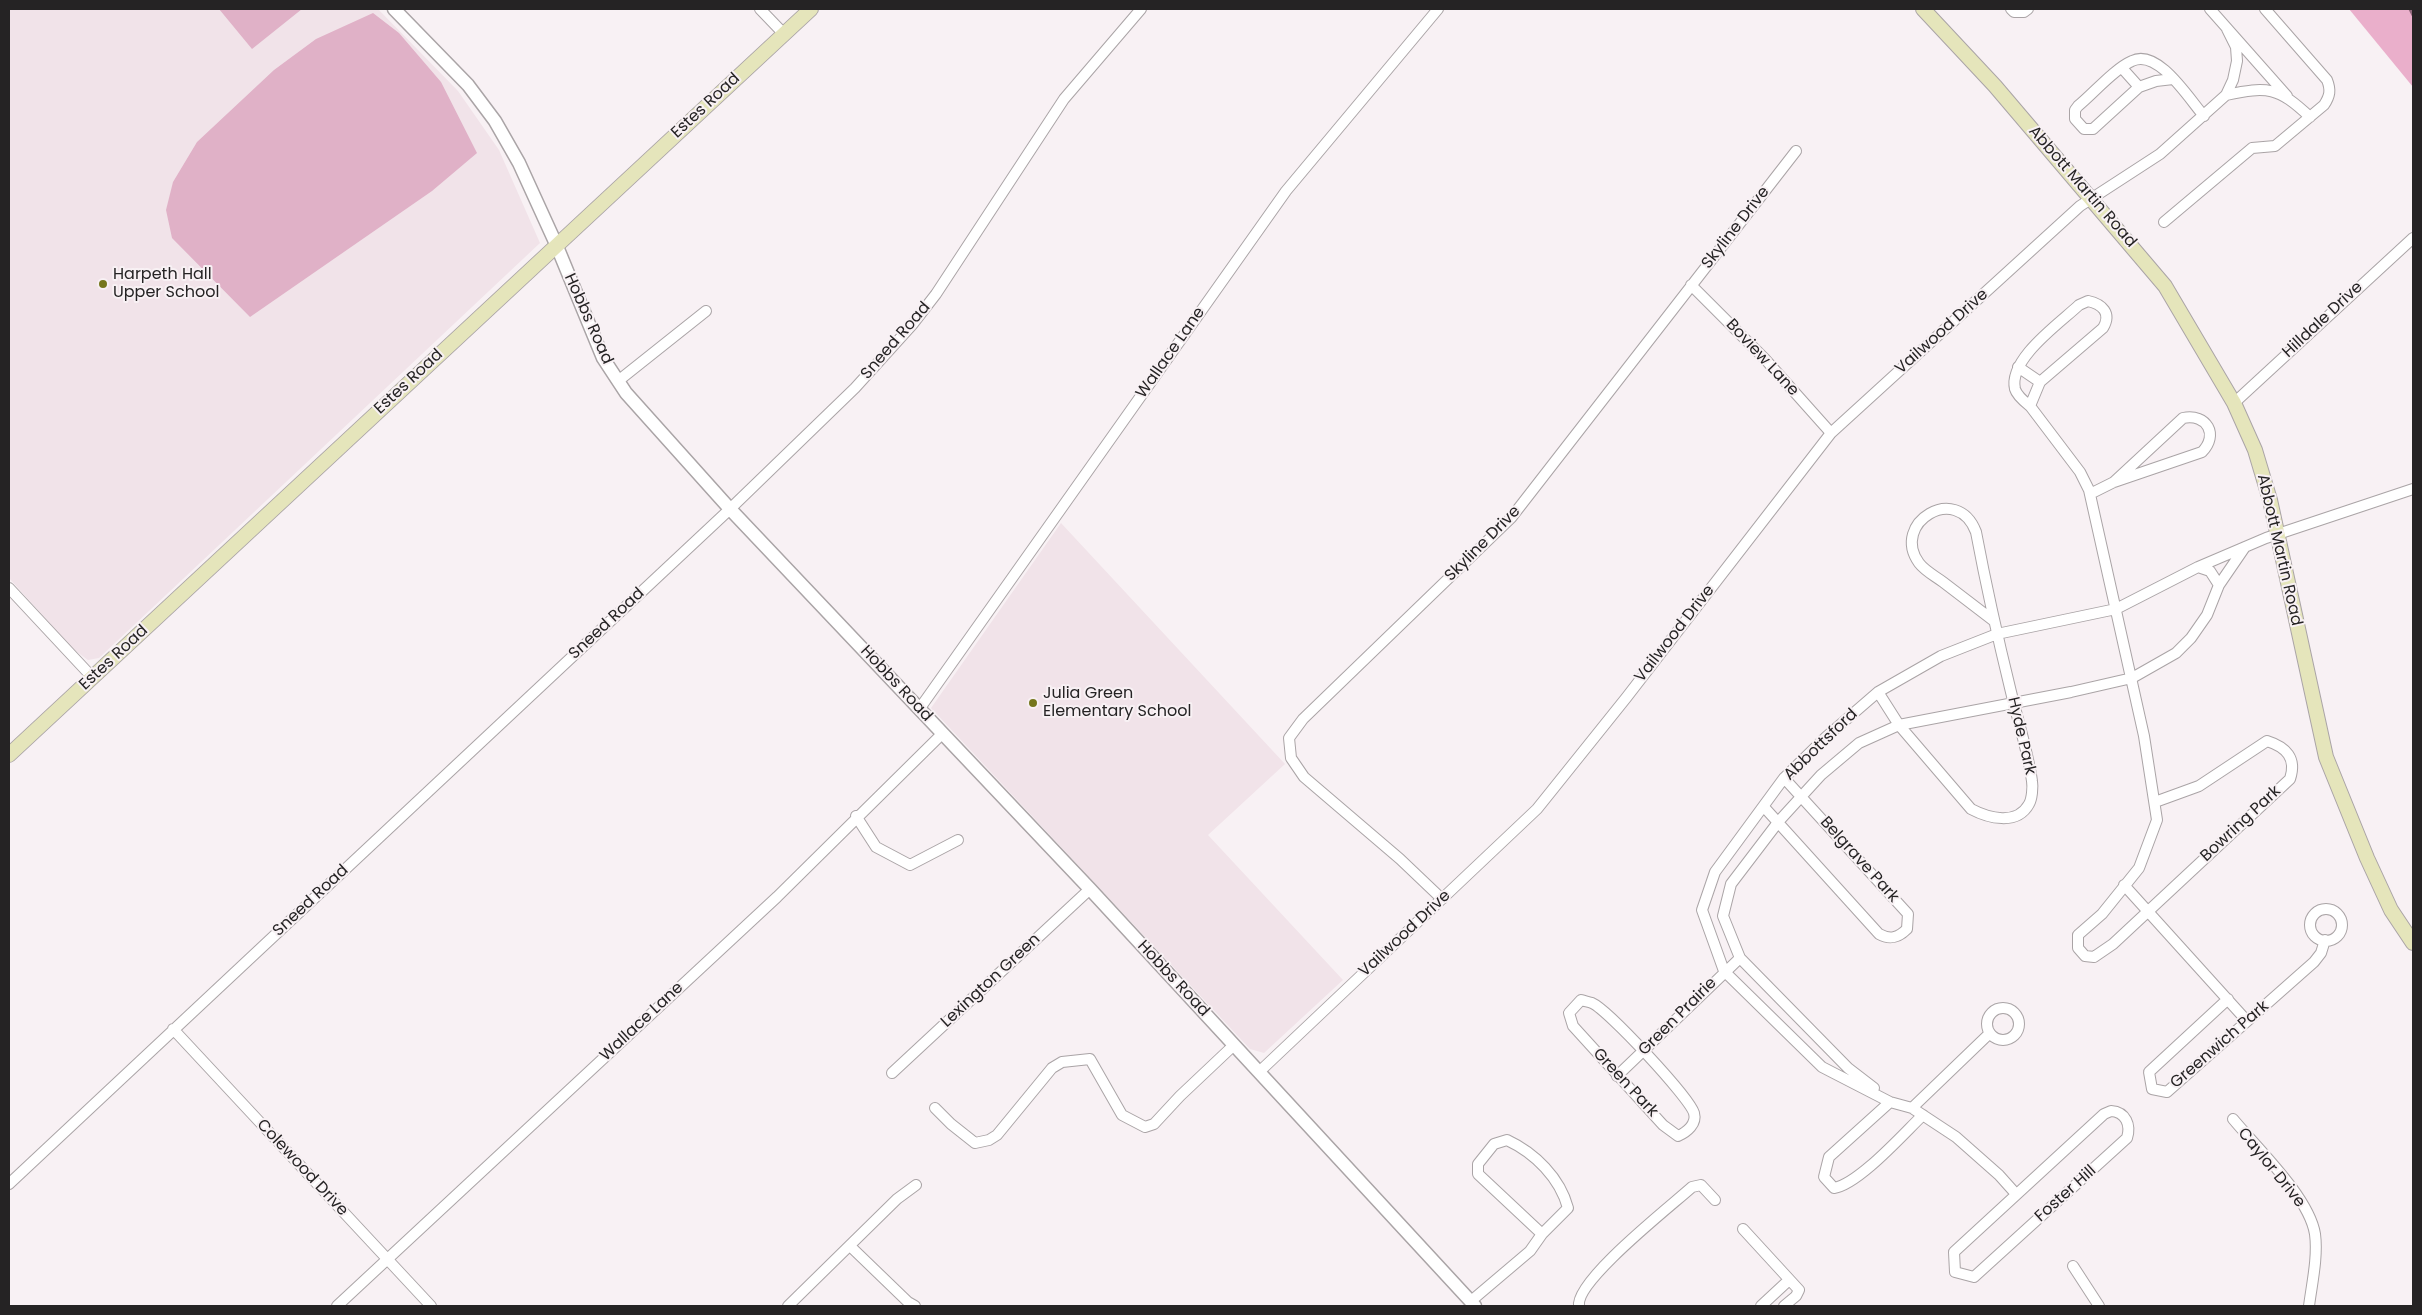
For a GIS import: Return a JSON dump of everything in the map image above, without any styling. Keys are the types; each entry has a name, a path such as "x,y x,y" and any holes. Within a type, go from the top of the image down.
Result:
{"main road":[{"name":"Estes Road","path":"9,756 556,244 811,9"},
{"name":"Abbott Martin Road","path":"1923,9 1995,86 2166,286 2234,403 2255,450 2270,500 2326,757 2366,858 2391,910 2413,943"}],"street":[{"name":"Hobbs Road","path":"394,9 468,85 495,121 519,163 556,244 603,358 626,393 730,509 1090,889 1473,1304"},
{"path":"760,9 784,34"},
{"name":"Sneed Road","path":"9,1184 730,509 855,388 912,325 936,294 1064,99 1096,58 1141,9"},
{"name":"Wallace Lane","path":"920,708 1286,191 1438,9"},
{"path":"2011,9 2014,12 2024,12 2028,9"},
{"path":"2210,9 2288,96 2310,117"},
{"path":"2164,222 2252,148 2276,146 2324,105 2329,98 2330,88 2327,80 2265,9"},
{"path":"2226,95 2233,80 2237,61 2236,47 2227,29"},
{"path":"2173,79 2151,82 2139,87 2093,130 2084,129 2075,119 2075,110 2122,68 2137,59 2151,59 2164,69 2173,79 2204,116"},
{"path":"2122,68 2139,87"},
{"path":"2226,95 2254,89 2288,96"},
{"name":"Vailwood Drive","path":"1259,1072 1537,809 1831,433 2080,206 2092,200 2160,154 2226,95"},
{"name":"Skyline Drive","path":"1442,899 1400,859 1304,777 1291,758 1288,738 1302,719 1511,518 1796,151"},
{"name":"Hilldale Drive","path":"2234,403 2413,238"},
{"name":"Boview Lane","path":"1691,285 1765,358 1831,433"},
{"path":"2030,406 2040,382 2103,328 2107,322 2107,312 2101,306 2088,301 2079,304 2029,350 2018,367 2040,382"},
{"path":"618,382 706,311"},
{"name":"Bowring Park","path":"2018,367 2015,390 2030,406 2080,472 2090,494 2132,678 2155,802 2157,820 2140,868 2124,885 2102,914 2078,935 2078,948 2085,956 2094,957 2113,944 2147,910 2290,779 2294,770 2282,746 2267,741 2199,786 2155,802"},
{"path":"2090,494 2114,482 2202,452 2209,446 2212,436 2208,424 2201,418 2192,416 2184,418 2114,482"},
{"name":"Abbottsford","path":"2016,1194 1999,1175 1956,1137 1923,1115 1912,1108 1890,1102 1822,1067 1724,971 1702,910 1715,872 1784,778 1878,692 1941,656 1997,634 2116,609 2198,567 2245,547 2278,534 2413,489"},
{"name":"Hyde Park","path":"1878,692 1899,725 1971,809 1985,816 2008,819 2023,810 2030,803 2032,783 1973,524 1960,512 1951,510 1942,509 1925,515 1913,536 1912,545 1918,562 1994,622"},
{"name":"Abbottsford","path":"1890,1102 1848,1068 1740,958 1723,916 1731,884 1778,821 1821,775 1859,743 1899,725 2132,678 2176,653 2191,638 2207,615 2219,585 2245,547"},
{"path":"2198,567 2210,571 2219,585"},
{"path":"9,588 92,678"},
{"name":"Wallace Lane","path":"337,1306 770,904 856,816 942,733"},
{"name":"Belgrave Park","path":"1764,807 1878,934 1887,938 1894,938 1907,928 1908,914 1784,778"},
{"path":"856,816 876,847 910,865 958,840"},
{"path":"2124,885 2247,1021"},
{"name":"Lexington Green","path":"892,1073 1090,889"},
{"name":"Greenwich Park","path":"2228,1000 2149,1072 2152,1088 2167,1092 2314,962 2321,953 2325,940"},
{"name":"Green Prairie","path":"1617,1076 1640,1056 1642,1050 1724,971 1740,958"},
{"name":"Green Park","path":"1581,1000 1592,1003 1642,1050 1688,1103 1694,1114 1692,1126 1678,1136 1663,1125 1573,1026 1570,1013 1581,1000"},
{"name":"Colewood Drive","path":"173,1029 431,1306"},
{"path":"1912,1108 1990,1034"},
{"path":"936,1108 951,1124 975,1143 989,1140 997,1135 1052,1068 1062,1062 1090,1058 1122,1115 1146,1127 1154,1124 1234,1044"},
{"path":"1890,1102 1830,1158 1824,1177 1834,1188 1842,1186 1880,1157 1923,1115"},
{"name":"Foster Hill","path":"2115,1111 2125,1118 2129,1125 2127,1138 1974,1277 1955,1272 1954,1252 2016,1194 2104,1114 2115,1111"},
{"name":"Caylor Drive","path":"2232,1120 2303,1203 2314,1233 2314,1268 2309,1306"},
{"path":"1473,1304 1530,1251 1542,1234 1568,1208 1564,1194 1544,1167 1517,1145 1507,1140 1494,1144 1478,1164 1478,1174 1542,1234"},
{"path":"788,1306 897,1199 916,1185"},
{"path":"1580,1306 1578,1300 1587,1284 1606,1264 1692,1187 1701,1185 1715,1200"},
{"path":"1743,1230 1798,1290 1796,1296 1784,1306"},
{"path":"850,1246 908,1302 915,1306"},
{"path":"2073,1266 2098,1306"},
{"path":"1760,1306 1789,1280"}],"shaded area":[{"path":"9,9 378,9 458,91 499,150 540,243 99,658 88,660 73,649 9,578"},
{"path":"219,9 302,9 252,49"},
{"path":"2349,9 2413,9 2413,87"},
{"path":"373,13 399,33 441,82 477,153 432,191 250,317 172,238 166,210 173,182 197,142 274,70 316,39"},
{"path":"1061,523 1285,764 1208,835 1343,980 1264,1053 1250,1049 931,708"}],"waterway":[{"path":"2410,9 2413,15"}],"place":[{"name":"Harpeth Hall Upper School","path":"103,284"},
{"name":"Julia Green Elementary School","path":"1033,703"}]}
